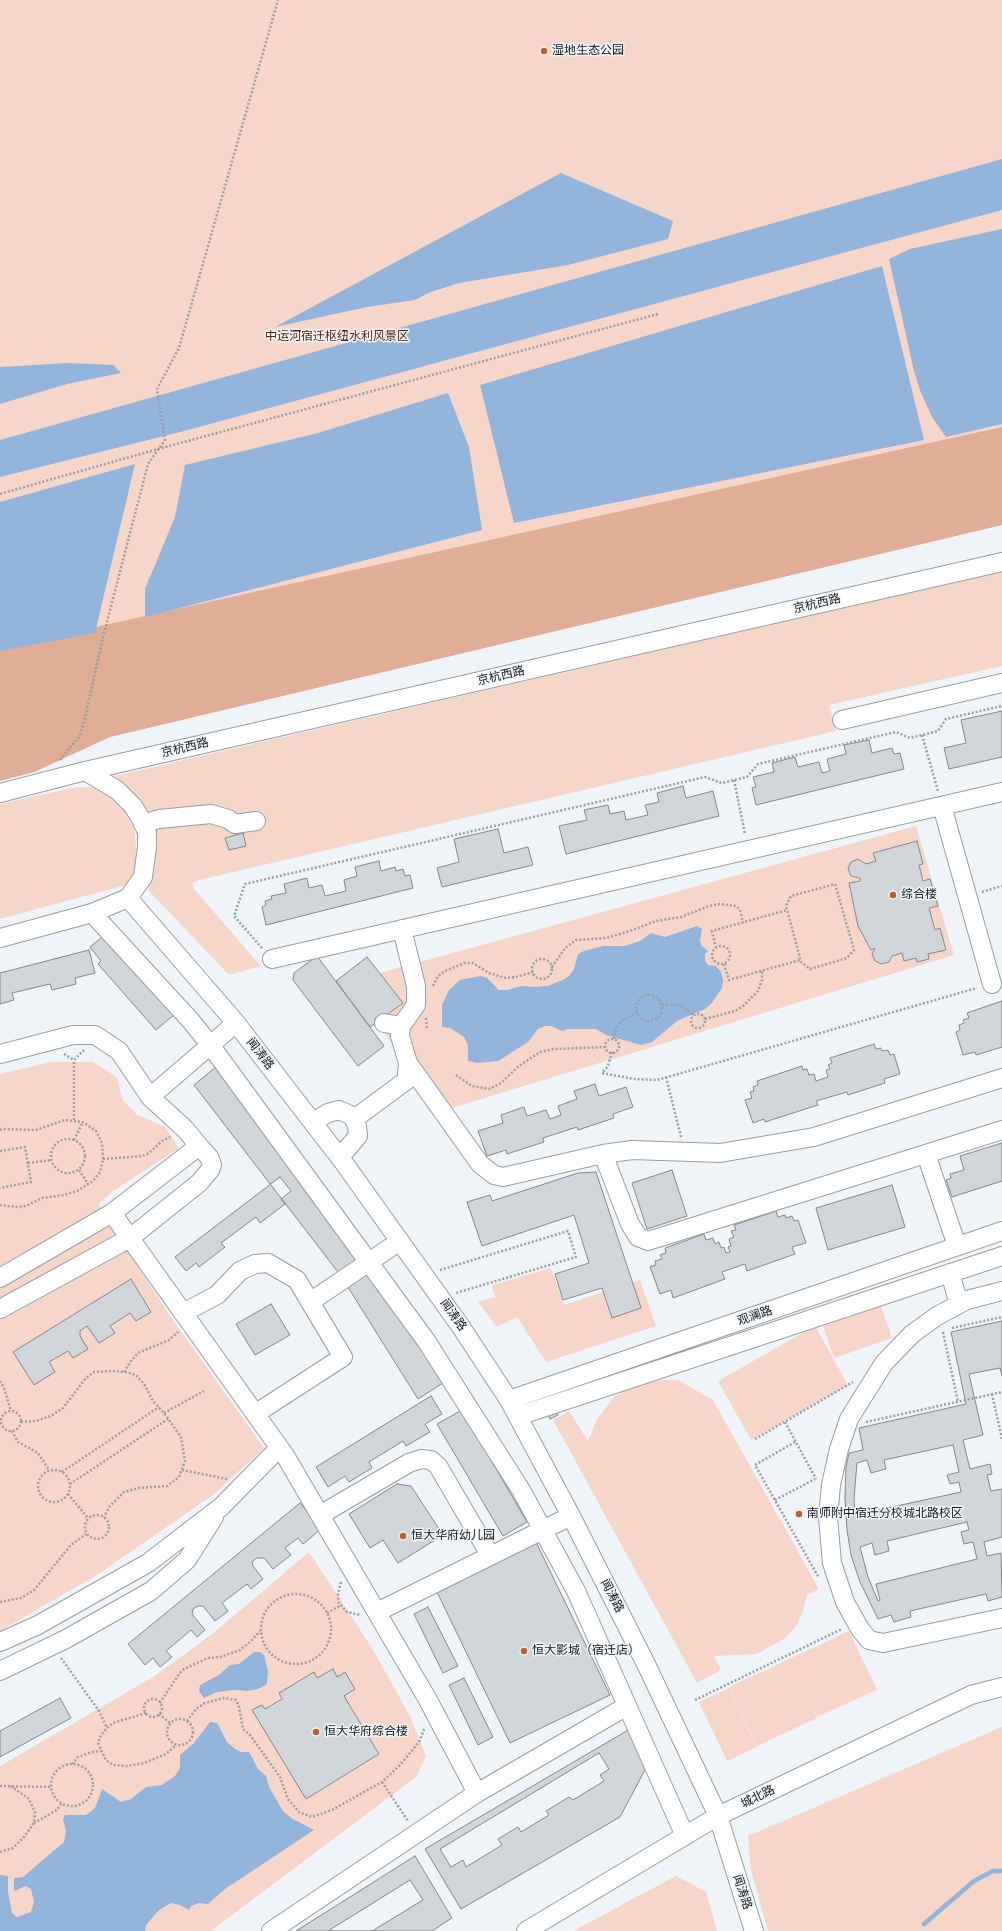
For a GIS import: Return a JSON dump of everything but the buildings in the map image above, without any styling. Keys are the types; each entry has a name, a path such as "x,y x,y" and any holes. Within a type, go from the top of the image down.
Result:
{"street":[{"name":"京杭西路","path":"0,793 85,771 1002,562"},
{"path":"842,720 1002,683"},
{"path":"0,938 92,913 128,898 143,877 146,861 147,832 143,824 133,806 117,790 85,771"},
{"path":"272,959 1002,792"},
{"path":"942,806 992,984"},
{"path":"143,824 159,819 211,814 228,818 235,824 256,821"},
{"name":"闻涛路","path":"128,898 236,1023 340,1157 441,1298 509,1400 571,1516 646,1664 718,1816 754,1931"},
{"path":"92,913 191,1021 211,1046 427,1342 521,1490 576,1591 685,1836"},
{"path":"402,929 416,986 416,1005 401,1026 400,1036 408,1063 480,1164 494,1175 510,1176 603,1154 632,1150 676,1150 720,1153 814,1137 1002,1078"},
{"path":"150,1097 236,1023"},
{"path":"384,1023 401,1026"},
{"path":"0,1054 73,1036 94,1036 119,1051 150,1097 185,1129 209,1157 212,1164 210,1170 199,1184 130,1238 0,1309"},
{"path":"407,1080 408,1063"},
{"path":"354,1119 407,1080"},
{"path":"407,1080 430,1095"},
{"path":"313,1122 334,1110 345,1111 354,1119 357,1126 358,1136 340,1157"},
{"path":"603,1154 630,1224 638,1237 648,1241 1002,1130"},
{"path":"0,1278 112,1213 199,1146"},
{"path":"926,1154 957,1246"},
{"path":"112,1213 279,1448 377,1612 429,1703 477,1793"},
{"name":"观澜路","path":"509,1400 1002,1231"},
{"path":"310,1302 400,1241"},
{"path":"518,1416 1002,1256"},
{"path":"186,1317 217,1294 240,1271 255,1264 268,1263 297,1280 343,1357 255,1414"},
{"path":"950,1273 959,1304"},
{"path":"1002,1291 967,1300 937,1316 912,1334 884,1364 872,1381 846,1426 834,1469 828,1517 832,1563 845,1602 856,1622 869,1640 883,1643 1002,1618"},
{"path":"0,1642 38,1625 148,1563 221,1507 279,1448"},
{"path":"320,1515 409,1463 421,1460 431,1460 438,1466 490,1555"},
{"path":"0,1671 54,1645 151,1592 187,1560 221,1507"},
{"path":"377,1612 542,1529 571,1516"},
{"name":"城北路","path":"526,1931 718,1816 971,1695 1002,1687"},
{"path":"270,1931 477,1793 627,1706"}],"path":[{"path":"42,782 78,736 84,723 102,640 148,464 165,440 157,389 179,348 278,0"},
{"path":"0,494 158,449 658,314"},
{"path":"272,959 234,916 245,884 705,777 722,783 748,777 758,764 896,732 910,738 938,731 946,719 1002,706"},
{"path":"922,735 942,806"},
{"path":"734,780 749,851"},
{"path":"835,884 854,950 847,958 810,970 800,960 787,910 786,906 791,896 835,884"},
{"path":"968,896 1002,886"},
{"path":"552,966 548,961 540,959 533,966 533,972 537,977 543,978 549,976 552,966 565,948 576,940 606,938 637,929 656,921 681,916 709,906 720,904 736,906 740,910 743,923"},
{"path":"716,948 712,931 787,910"},
{"path":"722,946 730,952 729,961 724,964 718,964 714,960 712,955 716,948 722,946"},
{"path":"724,964 729,980 800,960"},
{"path":"431,992 438,976 445,971 465,963 473,963 489,973 506,978 533,972"},
{"path":"705,1019 735,1011 743,1006 758,991 762,980 762,971"},
{"path":"612,1052 608,1066 602,1073 634,1079 657,1080 992,984"},
{"path":"645,995 658,998 662,1006 661,1014 654,1020 641,1020 636,1013 635,1008 638,1000 645,995"},
{"path":"662,1006 668,1004 682,1006 694,1016"},
{"path":"426,1012 427,1030"},
{"path":"606,1047 608,1051 612,1052 618,1050 619,1046 614,1039 615,1031 620,1022 636,1013"},
{"path":"700,1014 705,1019 704,1025 697,1028 693,1026 691,1022 694,1016 700,1014"},
{"path":"606,1047 608,1041 614,1039"},
{"path":"456,1075 472,1086 489,1089 501,1083 519,1066 540,1052 554,1049 606,1047"},
{"path":"74,1060 74,1120"},
{"path":"666,1077 680,1129 681,1137 676,1150"},
{"path":"0,1130 36,1130 65,1120 83,1122 96,1131 102,1143 103,1159 100,1172 93,1181 78,1191 64,1195 42,1198 26,1206 17,1207 0,1205"},
{"path":"74,1140 83,1122"},
{"path":"103,1159 142,1156 149,1153 162,1141 185,1129"},
{"path":"66,1139 74,1140 82,1145 86,1155 85,1161 78,1170 68,1174 62,1172 53,1165 51,1154 56,1144 66,1139"},
{"path":"0,1151 25,1147 31,1182 0,1188"},
{"path":"28,1163 51,1160"},
{"path":"78,1170 88,1184"},
{"path":"424,1274 568,1231 576,1257 441,1298"},
{"path":"124,1372 131,1360 138,1353 146,1348 169,1340 186,1317"},
{"path":"950,1328 1002,1317"},
{"path":"943,1330 958,1402"},
{"path":"21,1422 36,1421 51,1416 63,1408 86,1378 94,1372 124,1372 136,1375 144,1384 153,1401 164,1413 181,1437 185,1462 179,1477 166,1486 139,1488 124,1492 110,1506 104,1517"},
{"path":"755,1439 858,1379"},
{"path":"0,1381 4,1388 11,1411"},
{"path":"164,1413 204,1391"},
{"path":"846,1426 1002,1392"},
{"path":"992,1394 1002,1439"},
{"path":"62,1472 159,1407"},
{"path":"21,1422 17,1413 11,1411 5,1413 0,1422 3,1428 12,1431 18,1442 38,1453 49,1470"},
{"path":"70,1484 168,1419"},
{"path":"12,1431 18,1428 21,1422"},
{"path":"785,1422 816,1479"},
{"path":"796,1442 756,1465 820,1580"},
{"path":"775,1500 834,1469"},
{"path":"49,1470 62,1472 69,1479 70,1484 68,1494 59,1501 48,1501 40,1494 38,1489 39,1478 49,1470"},
{"path":"182,1470 244,1483"},
{"path":"68,1494 89,1518"},
{"path":"96,1515 104,1517 110,1528 104,1538 96,1540 86,1534 85,1526 89,1518 96,1515"},
{"path":"0,1602 21,1598 34,1590 71,1545 86,1534"},
{"path":"298,1594 310,1597 320,1603 327,1613 330,1624 330,1635 327,1645 320,1654 310,1661 300,1664 283,1661 269,1652 263,1642 260,1630 262,1619 267,1608 276,1600 286,1595 298,1594"},
{"path":"327,1613 341,1605"},
{"path":"694,1700 856,1622"},
{"path":"176,1745 169,1740 167,1736 170,1723 178,1719 187,1721 193,1730 193,1737 188,1743 176,1745 166,1754 144,1763 127,1766 113,1765 106,1760 98,1743 100,1737 113,1723 146,1713 154,1717 159,1714 161,1709 160,1703 179,1674 184,1669 208,1658 220,1657 240,1650 250,1642 260,1630"},
{"path":"54,1645 99,1711 107,1728"},
{"path":"187,1721 196,1709 205,1703 223,1698 236,1700 239,1707 243,1729 250,1734 280,1777 288,1799 299,1812 312,1816 332,1810 382,1782 400,1765 419,1742 426,1724 429,1703"},
{"path":"146,1713 144,1708 147,1701 153,1699 160,1703"},
{"path":"159,1714 170,1723"},
{"path":"72,1764 78,1757 92,1752 101,1751"},
{"path":"72,1764 81,1766 87,1770 94,1782 94,1789 87,1801 82,1805 75,1807 62,1804 56,1799 51,1787 55,1773 60,1768 72,1764"},
{"path":"382,1782 416,1834"},
{"path":"0,1786 51,1787"},
{"path":"11,1786 29,1799 35,1812 34,1823"},
{"path":"0,1852 13,1848 24,1838 34,1823 57,1810 62,1804"}],"green space":[{"name":"中运河宿迁枢纽水利风景区","path":"0,0 1002,0 1002,525 110,737 34,772 0,781"},
{"path":"1002,571 1002,666 829,705 836,731 199,880 192,883 194,889 261,966 229,975 150,892 147,887 150,816 141,802 115,776"},
{"path":"77,787 91,787 105,792 125,812 134,828 137,856 134,874 129,884 0,919 0,804"},
{"path":"916,826 954,955 442,1111 347,982"},
{"path":"50,1062 93,1062 117,1077 122,1099 136,1114 165,1127 179,1148 112,1192 98,1204 172,1319 264,1448 213,1495 97,1575 0,1631 0,1074"},
{"path":"551,1268 564,1305 640,1280 656,1326 546,1362 517,1317 497,1327 478,1302 495,1297 492,1285"},
{"path":"881,1306 892,1338 834,1358 823,1326"},
{"path":"815,1326 848,1385 751,1440 718,1381"},
{"path":"662,1380 678,1380 713,1400 819,1589 807,1595 803,1611 797,1625 784,1639 757,1654 714,1656 721,1670 697,1683 553,1420 569,1411 588,1441 597,1419 614,1397 640,1384"},
{"path":"309,1552 372,1648 410,1716 426,1756 416,1777 211,1931 0,1931 0,1766 153,1677 211,1635"},
{"path":"849,1631 877,1690 817,1717 804,1690 817,1718 757,1746 729,1687"},
{"path":"729,1688 757,1747 727,1761 699,1702"},
{"path":"1002,1727 1002,1931 768,1931 751,1871 748,1836"},
{"path":"676,1876 706,1892 717,1931 573,1931"}],"shaded area":[{"path":"1002,427 1002,525 110,737 34,772 0,781 0,648"}],"water":[{"path":"1002,159 1002,210 184,431 0,477 0,440"},
{"path":"561,173 673,221 668,239 568,265 459,283 428,293 415,300 367,307 275,327"},
{"path":"1002,229 1002,424 946,437 932,417 921,393 914,371 889,259 910,249"},
{"path":"882,266 924,440 514,523 480,385"},
{"path":"69,363 113,365 121,373 67,384 0,404 0,367"},
{"path":"448,393 469,447 482,530 145,617 145,589 175,517 185,465 318,433"},
{"path":"135,464 95,633 0,651 0,502"},
{"path":"697,926 702,929 700,941 701,945 708,951 705,954 705,961 708,965 716,966 721,972 723,980 722,988 711,1004 705,1009 677,1021 652,1042 641,1045 606,1035 596,1029 568,1029 562,1031 551,1026 545,1026 538,1029 528,1042 498,1061 477,1063 468,1061 468,1045 464,1037 450,1028 442,1027 442,1005 449,990 460,980 481,976 487,978 499,990 507,990 521,986 547,986 569,976 574,969 578,954 584,951 603,946 625,946 640,941 651,933 665,937"},
{"path":"254,1652 260,1652 264,1655 268,1671 267,1684 258,1689 248,1691 234,1690 217,1692 204,1698 199,1691 200,1685 219,1675 230,1665 239,1664"},
{"path":"210,1722 217,1723 227,1742 235,1749 241,1752 249,1752 258,1769 266,1776 269,1787 283,1811 291,1818 314,1830 225,1889 208,1904 199,1903 191,1906 189,1910 180,1905 171,1903 159,1910 146,1925 145,1931 0,1931 0,1875 8,1876 8,1892 12,1913 17,1917 31,1912 34,1902 31,1889 26,1886 14,1891 14,1878 23,1877 64,1842 66,1831 63,1819 65,1815 86,1815 95,1808 102,1789 121,1802 131,1799 146,1787 162,1785 175,1776 180,1768 180,1755 194,1743"}],"waterway":[{"path":"924,1924 974,1881 993,1871 1002,1871"}],"place":[{"name":"湿地生态公园","path":"544,51"},
{"name":"综合楼","path":"893,895"},
{"name":"南师附中宿迁分校城北路校区","path":"799,1514"},
{"name":"恒大华府幼儿园","path":"403,1536"},
{"name":"恒大影城（宿迁店）","path":"524,1651"},
{"name":"恒大华府综合楼","path":"316,1732"}]}
